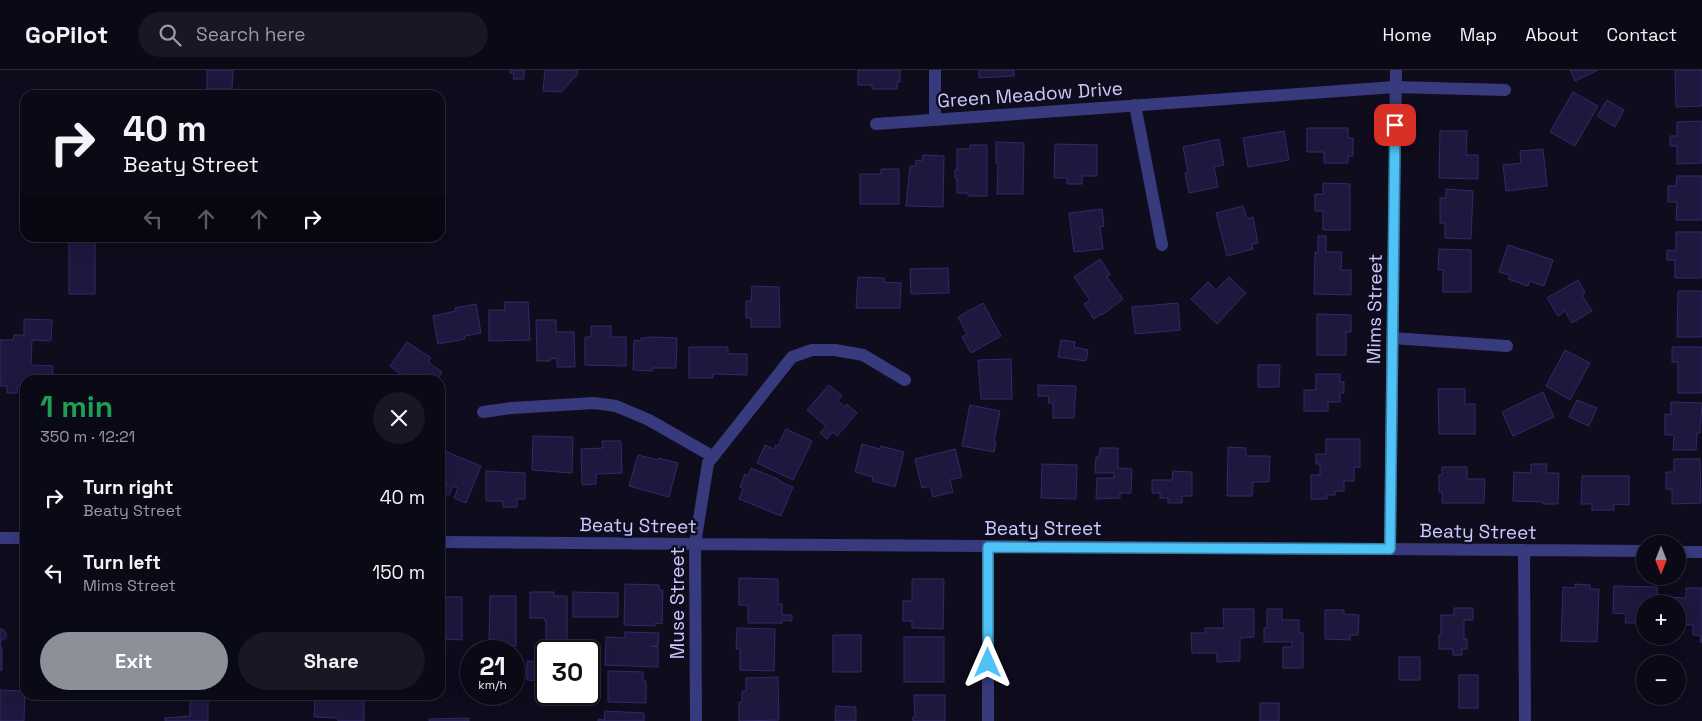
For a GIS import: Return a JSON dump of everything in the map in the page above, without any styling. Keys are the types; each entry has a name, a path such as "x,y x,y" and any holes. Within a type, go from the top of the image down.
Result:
{"street":[{"path":"935,70 935,119"},
{"name":"Mims Street","path":"1390,549 1396,70"},
{"name":"Green Meadow Drive","path":"876,124 1395,87 1505,90"},
{"path":"1135,105 1162,245"},
{"path":"1392,338 1506,346"},
{"name":"Muse Street","path":"696,721 695,544 708,463 712,456 792,357 812,350 835,350 863,355 905,380"},
{"path":"483,412 512,408 594,403 616,406 649,420 712,456"},
{"path":"0,538 20,538"},
{"name":"Beaty Street","path":"445,542 1636,551"},
{"path":"988,547 988,721"},
{"path":"1524,550 1525,721"},
{"path":"1686,552 1702,552"}],"building":[{"path":"207,70 233,70 232,89 207,89"},
{"path":"510,70 524,70 524,79 513,79 514,73 510,73"},
{"path":"545,70 578,70 577,75 561,92 543,91"},
{"path":"858,70 900,70 900,82 897,82 897,89 872,89 872,85 858,85"},
{"path":"979,70 1014,70 1014,76 979,78"},
{"path":"1570,70 1598,70 1575,81"},
{"path":"1675,70 1702,70 1702,106 1676,107"},
{"path":"1573,92 1598,106 1575,146 1550,132"},
{"path":"1607,100 1624,110 1615,127 1597,116"},
{"path":"1702,121 1702,163 1677,164 1677,146 1670,146 1670,136 1677,136 1677,122"},
{"path":"1307,128 1348,128 1348,138 1353,138 1353,156 1348,156 1348,163 1324,163 1324,152 1307,152"},
{"path":"1284,131 1289,160 1248,167 1243,138"},
{"path":"1440,131 1467,131 1466,155 1478,155 1478,179 1439,178"},
{"path":"1219,139 1224,165 1214,167 1218,187 1189,193 1185,173 1188,172 1183,147"},
{"path":"996,142 1024,143 1023,194 997,194 998,163 996,163"},
{"path":"1055,144 1097,145 1097,176 1082,176 1082,184 1067,184 1067,178 1054,178"},
{"path":"970,145 987,145 987,196 968,196 968,193 957,193 955,170 957,170 957,149 970,149"},
{"path":"1543,149 1547,186 1506,191 1503,165 1521,163 1520,151"},
{"path":"923,155 944,156 943,207 906,206 910,166 916,166 916,160 922,161"},
{"path":"881,169 899,169 899,204 860,204 860,174 881,174"},
{"path":"1677,176 1702,176 1702,220 1676,220 1677,202 1668,202 1668,186 1676,186"},
{"path":"1323,183 1350,184 1350,230 1323,230 1323,211 1315,211 1315,194 1323,194"},
{"path":"1446,189 1473,191 1471,239 1445,238 1445,223 1440,223 1440,198 1446,198"},
{"path":"1243,206 1247,219 1253,217 1258,243 1252,244 1253,249 1227,256 1216,213"},
{"path":"1102,209 1104,226 1100,227 1103,249 1074,252 1069,213"},
{"path":"1676,232 1702,232 1702,278 1675,278 1675,260 1667,260 1667,250 1676,251"},
{"path":"1318,236 1326,236 1326,252 1342,252 1341,270 1351,270 1351,295 1314,294 1315,252 1318,253"},
{"path":"69,242 95,242 95,294 69,294"},
{"path":"1508,245 1553,260 1544,286 1530,281 1528,286 1508,279 1510,275 1499,272"},
{"path":"1439,249 1471,250 1471,292 1443,292 1443,270 1438,270"},
{"path":"1100,259 1110,274 1107,277 1123,299 1094,319 1084,304 1090,300 1074,277"},
{"path":"948,268 949,293 911,294 910,269"},
{"path":"858,277 884,278 884,282 901,283 900,308 856,308"},
{"path":"1229,277 1246,293 1217,324 1191,299 1208,282 1216,290"},
{"path":"1578,280 1585,293 1582,295 1592,311 1572,323 1565,311 1558,316 1547,298"},
{"path":"752,286 779,287 780,327 751,327 751,318 746,318 746,301 751,301"},
{"path":"1678,291 1702,291 1702,337 1677,337"},
{"path":"504,302 528,302 530,340 489,341 489,310 505,310"},
{"path":"983,303 1001,336 971,353 962,337 967,334 958,317"},
{"path":"1178,303 1180,330 1135,334 1132,307"},
{"path":"476,304 481,333 465,336 465,339 438,344 433,316 456,311 455,308"},
{"path":"1317,314 1351,315 1351,332 1346,332 1346,355 1317,355"},
{"path":"24,319 52,320 51,341 32,340 31,365 53,366 52,375 20,375 20,385 18,385 17,393 7,393 7,386 1,386 0,384 0,340 13,340 14,335 24,335"},
{"path":"536,320 556,320 556,332 574,332 575,367 557,367 557,358 550,359 550,361 537,361"},
{"path":"591,326 611,326 611,337 626,337 626,366 585,365 585,337 591,337"},
{"path":"641,338 677,338 676,368 652,368 652,371 633,370 634,340 641,341"},
{"path":"1061,340 1075,342 1074,347 1088,350 1086,361 1058,357"},
{"path":"407,342 431,358 428,362 442,372 440,375 402,375 390,366"},
{"path":"689,347 728,347 728,354 747,354 747,375 713,374 713,378 689,378"},
{"path":"1672,347 1702,347 1702,393 1678,393 1678,362 1672,362"},
{"path":"1565,350 1590,363 1570,400 1546,386"},
{"path":"1011,359 1012,399 981,399 978,360"},
{"path":"1258,365 1280,365 1279,387 1258,387"},
{"path":"1316,374 1340,374 1340,382 1344,382 1344,393 1340,393 1340,402 1328,402 1328,411 1304,411 1304,390 1316,390"},
{"path":"829,385 842,396 838,401 845,407 847,404 857,413 837,436 833,432 827,439 820,433 826,426 807,410"},
{"path":"1038,385 1076,386 1074,418 1053,418 1053,403 1048,403 1049,396 1038,396"},
{"path":"1438,389 1465,389 1465,404 1475,404 1475,434 1439,434"},
{"path":"1543,392 1554,417 1513,436 1502,412"},
{"path":"1577,400 1597,408 1589,426 1569,417"},
{"path":"1671,402 1702,403 1700,433 1697,433 1696,450 1673,450 1674,435 1665,435 1665,414 1671,415"},
{"path":"970,405 1000,411 994,441 996,442 994,452 962,446"},
{"path":"786,429 812,441 793,480 757,463 765,445 774,449 776,445 778,446"},
{"path":"533,436 573,437 572,473 532,470"},
{"path":"1326,439 1360,439 1360,467 1354,467 1354,481 1344,481 1344,491 1335,491 1335,495 1327,495 1327,499 1311,499 1311,475 1320,475 1320,464 1316,464 1316,454 1326,454"},
{"path":"602,441 621,441 622,473 596,474 596,484 582,485 581,449 603,448"},
{"path":"862,444 880,449 881,446 904,452 895,487 872,481 873,477 855,472"},
{"path":"1228,447 1246,448 1246,456 1270,456 1269,482 1253,482 1252,496 1227,496"},
{"path":"1100,448 1118,448 1118,468 1132,469 1131,493 1120,493 1120,498 1096,499 1097,478 1114,478 1114,473 1095,473 1096,457 1099,457"},
{"path":"955,449 962,477 950,480 953,492 933,497 930,486 922,488 915,459"},
{"path":"445,451 481,466 466,503 454,498 458,488 453,486 449,495 445,494 447,484 445,483"},
{"path":"638,455 678,463 669,497 629,486"},
{"path":"1674,459 1700,459 1701,503 1672,504 1672,489 1666,489 1666,472 1674,472"},
{"path":"1042,464 1077,465 1076,499 1041,498"},
{"path":"1531,464 1547,464 1546,473 1559,473 1558,504 1513,501 1514,472 1531,473"},
{"path":"1442,467 1467,467 1467,479 1485,479 1484,503 1442,503 1442,492 1439,492 1439,475 1442,475"},
{"path":"751,468 793,487 781,516 739,499 743,489 740,487 745,474 748,476"},
{"path":"486,471 525,473 525,499 517,499 517,507 503,507 503,501 486,501"},
{"path":"1173,471 1192,472 1192,496 1182,496 1182,503 1168,503 1168,498 1160,498 1160,493 1152,493 1152,480 1172,480"},
{"path":"1582,476 1629,476 1629,505 1614,504 1614,510 1592,510 1592,504 1581,504"},
{"path":"739,578 778,579 778,604 782,604 782,615 792,615 792,621 782,620 782,623 748,623 748,605 739,605"},
{"path":"912,579 944,579 943,629 912,628 912,621 903,621 903,601 912,601"},
{"path":"625,584 659,585 659,590 663,590 662,624 655,623 655,626 624,625"},
{"path":"1575,584 1590,585 1590,589 1599,589 1597,642 1561,641 1563,587 1575,588"},
{"path":"1614,586 1657,587 1657,595 1636,595 1636,623 1625,623 1626,614 1613,613"},
{"path":"1686,588 1702,588 1702,642 1700,642 1701,636 1693,635 1693,625 1686,625"},
{"path":"530,592 554,592 554,596 567,596 567,640 546,640 546,620 544,618 530,618"},
{"path":"573,592 618,593 618,617 573,617"},
{"path":"490,596 516,596 516,640 489,640"},
{"path":"445,597 462,597 462,640 446,639"},
{"path":"1454,608 1473,608 1473,620 1464,620 1464,639 1467,639 1467,649 1462,649 1462,655 1453,655 1453,649 1439,649 1441,615 1454,615"},
{"path":"1223,609 1254,609 1254,637 1240,638 1240,661 1217,662 1217,653 1192,653 1191,633 1205,633 1205,628 1224,628"},
{"path":"1267,609 1282,609 1282,620 1299,620 1299,633 1303,633 1303,668 1283,668 1283,647 1291,647 1293,642 1264,642 1264,628 1267,628"},
{"path":"1325,610 1344,610 1344,614 1359,615 1358,635 1350,635 1350,640 1325,639"},
{"path":"737,628 775,629 774,671 740,670 740,649 736,649"},
{"path":"0,629 3,629 6,633 6,638 0,641"},
{"path":"625,632 659,633 658,646 651,646 658,647 658,667 605,665 606,637 625,638"},
{"path":"833,635 861,635 861,672 833,672"},
{"path":"904,637 944,637 944,682 904,682"},
{"path":"0,647 2,647 2,670 0,670"},
{"path":"1399,657 1420,657 1420,680 1399,680"},
{"path":"527,661 535,661 535,680 527,680"},
{"path":"608,671 643,672 643,681 646,681 646,703 608,702"},
{"path":"1459,675 1478,675 1478,708 1459,708"},
{"path":"778,677 779,720 739,721 739,702 742,702 742,691 746,691 746,678"},
{"path":"0,690 20,691 20,700 25,700 24,721 0,721"},
{"path":"914,695 945,695 945,721 913,721 913,717 915,717"},
{"path":"190,700 208,700 208,721 165,721 165,718 190,716"},
{"path":"315,700 364,700 364,721 338,721 338,718 314,717"},
{"path":"1260,703 1279,703 1279,721 1260,721"},
{"path":"836,706 856,707 856,721 835,721"},
{"path":"605,711 644,713 644,721 598,721 598,719 604,720"},
{"path":"469,718 469,721 429,721 429,719"}],"route":[{"path":"988,663 988,547 1390,549 1395,125"}]}
